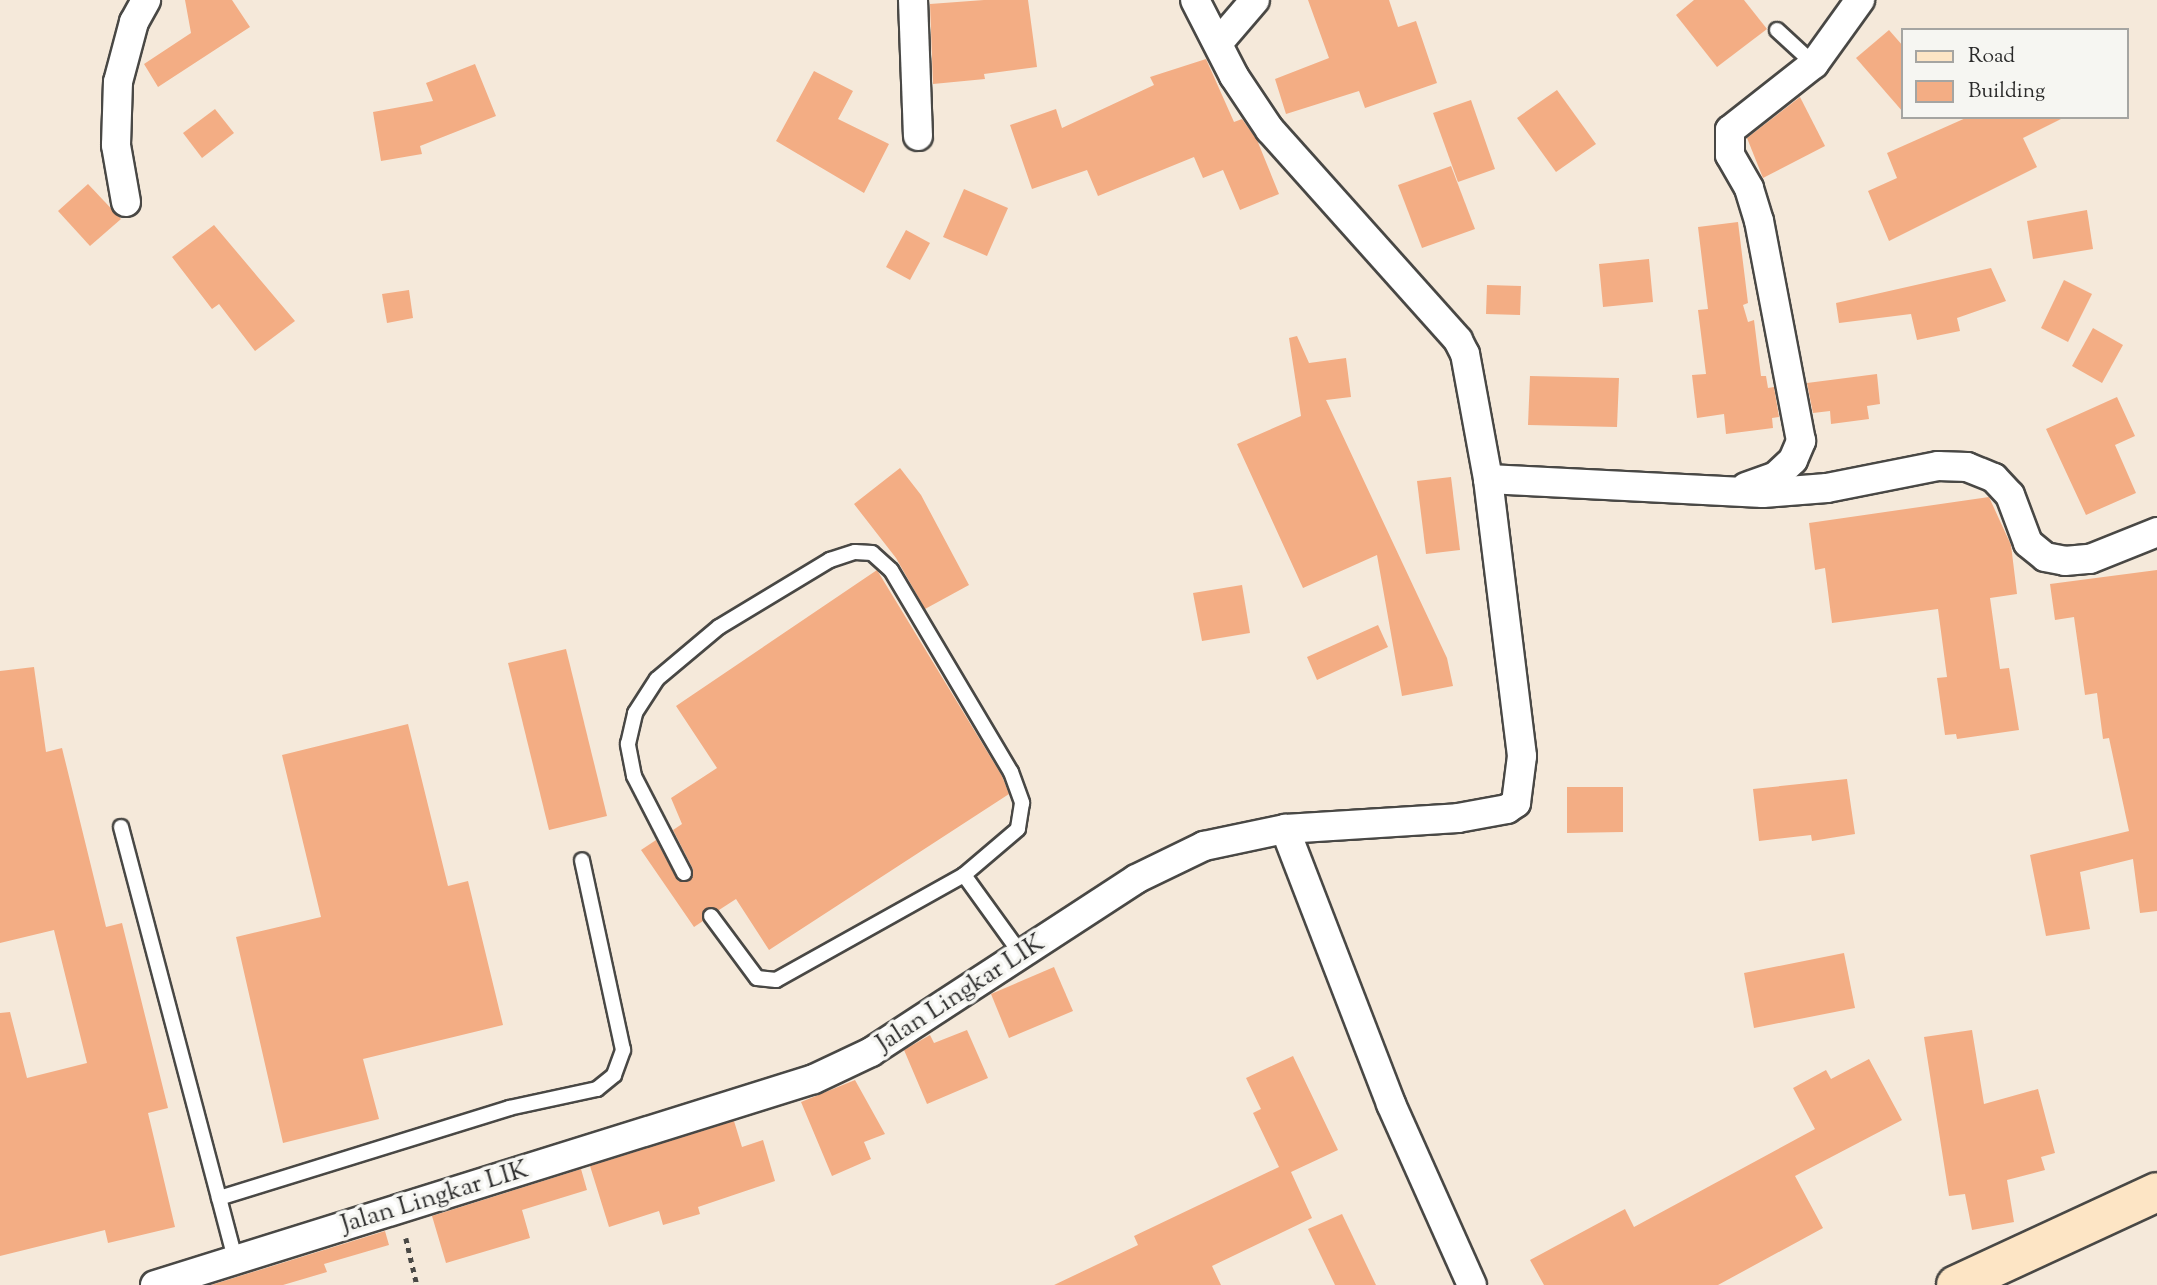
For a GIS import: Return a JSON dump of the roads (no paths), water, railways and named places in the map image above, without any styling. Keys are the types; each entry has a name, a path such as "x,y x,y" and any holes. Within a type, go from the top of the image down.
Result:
{"street":[{"path":"126,202 116,145 118,82 134,22 146,0"},
{"path":"913,0 918,136"},
{"path":"1195,0 1219,42 1234,76 1269,130 1458,340 1471,370 1488,479 1727,492 1796,492 1938,466 1967,467 1994,478 2010,495 2028,543 2045,557 2090,559 2157,532"},
{"path":"1219,42 1255,0"},
{"path":"1727,492 1776,476 1793,460 1801,441 1759,221 1727,142 1730,130 1814,64 1860,0"},
{"name":"Jalan Lingkar LIK","path":"155,1285 194,1279 235,1259 400,1210 814,1079 871,1052 1136,879 1193,851 1285,829 1458,818 1507,810 1516,803 1522,756 1488,479"},
{"path":"1285,829 1391,1104 1472,1285"},
{"path":"1956,1285 2157,1192"}],"lane":[{"path":"1777,30 1814,64"},
{"path":"684,873 634,776 628,744 635,713 657,679 719,627 797,578 855,552 872,553 891,570 1011,772 1021,803 1018,829 964,874 776,980 757,978 711,916"},
{"path":"121,827 235,1259"},
{"path":"219,1198 509,1108 597,1089 614,1075 623,1050 582,860"},
{"path":"964,874 1021,954"}]}
